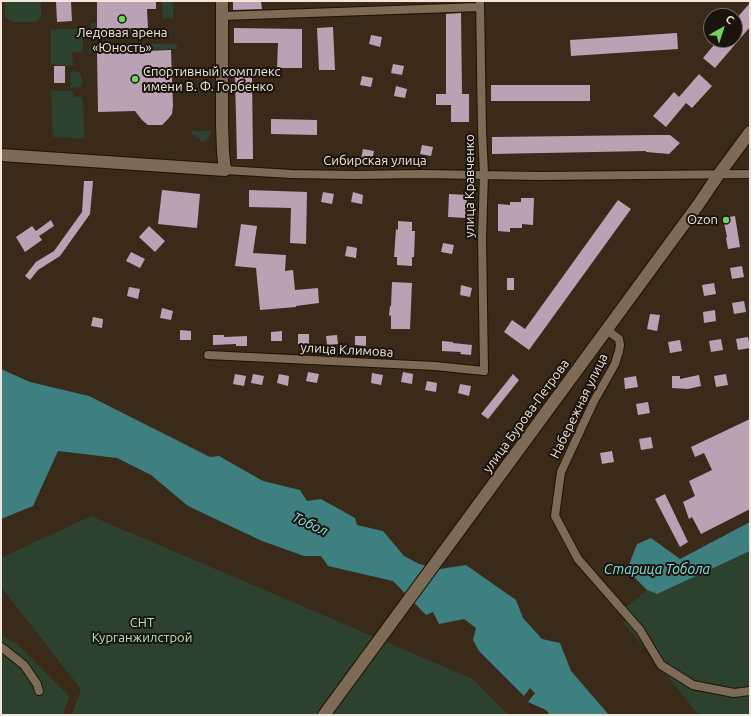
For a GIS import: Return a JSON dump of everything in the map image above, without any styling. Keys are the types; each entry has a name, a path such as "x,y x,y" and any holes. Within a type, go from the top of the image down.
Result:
{"main road":[{"path":"222,1 222,124 225,170"},
{"name":"улица Бурова-Петрова","path":"324,715 607,330 718,174 750,132"},
{"name":"Сибирская улица","path":"1,155 225,170"}],"street":[{"path":"222,16 480,4"},
{"name":"улица Кравченко","path":"480,4 484,174 482,238 484,371"},
{"name":"Сибирская улица","path":"225,170 291,174 354,175 484,174 540,176 750,174"},
{"name":"Набережная улица","path":"607,330 619,339 619,351 615,364 594,401 561,472 555,516 578,559 640,630 661,664 693,685 734,694 750,691"},
{"name":"улица Климова","path":"208,355 435,366 484,371"},
{"path":"1,647 24,665 37,684 39,691"}],"green space":[{"path":"5,1 41,1 41,16 36,22 12,22 5,17"},
{"path":"162,1 173,1 173,19 163,19"},
{"path":"91,23 96,23 97,29 155,29 155,34 98,34 93,33"},
{"path":"51,29 78,29 81,32 83,36 83,53 72,52 73,66 51,64"},
{"path":"93,44 176,44 178,49 89,52 89,48"},
{"path":"74,71 80,73 83,81 81,87 70,88 71,72"},
{"path":"51,91 72,91 74,97 80,96 83,100 84,139 53,137"},
{"path":"192,131 211,131 211,134 208,139 203,142 200,141 200,139 197,139 196,135 192,135"},
{"name":"СНТ Курганжилстрой","path":"91,516 473,679 508,715 72,715 81,689 1,587 1,558"},
{"path":"750,551 750,715 699,715 623,622 630,615 625,608 647,590 657,594"},
{"path":"1,635 17,644 69,696 63,715 1,715"}],"water":[{"name":"Тобол","path":"1,369 30,382 89,396 210,457 219,456 263,481 300,490 307,501 321,499 355,518 357,525 383,531 404,556 419,564 440,569 466,565 516,600 523,618 542,639 560,643 571,671 609,715 550,715 546,710 528,702 535,693 530,688 524,696 479,651 473,640 476,628 464,619 439,624 433,612 426,615 393,581 328,566 321,556 304,556 262,541 188,506 151,475 117,458 58,451 33,506 1,519"},
{"name":"Старица Тобола","path":"750,522 750,551 657,594 647,590 627,570 637,544 651,538 680,559"}],"building":[{"path":"56,1 71,1 72,21 57,22"},
{"name":"Ледовая арена «Юность»","path":"97,1 156,1 156,9 147,9 148,28 97,29"},
{"path":"233,1 261,1 262,9 233,10"},
{"path":"750,3 750,27 743,35 743,11"},
{"path":"461,13 462,94 469,94 469,122 451,122 451,105 436,105 436,94 446,94 446,14"},
{"path":"333,27 335,70 319,70 317,28"},
{"path":"234,28 302,29 302,68 277,68 278,43 234,43"},
{"path":"677,33 678,49 571,56 570,40"},
{"path":"371,35 382,37 380,47 369,44"},
{"path":"711,48 732,48 715,68 703,58"},
{"name":"Спортивный комплекс имени В. Ф. Горбенко","path":"171,50 172,114 162,125 148,125 135,111 98,112 97,53"},
{"path":"393,64 404,66 402,75 391,73"},
{"path":"54,66 65,66 65,83 54,83"},
{"path":"699,74 712,86 692,108 686,103 666,127 653,116 674,92 679,97"},
{"path":"235,75 252,75 253,159 237,159"},
{"path":"362,76 373,78 371,87 360,85"},
{"path":"491,85 590,85 590,101 491,101"},
{"path":"396,86 407,89 405,98 394,96"},
{"path":"271,119 317,120 317,135 271,134"},
{"path":"670,135 680,143 669,154 646,151 492,154 492,137"},
{"path":"422,145 433,147 431,156 420,154"},
{"path":"363,149 374,151 372,161 361,159"},
{"path":"84,181 93,181 90,214 60,256 38,270 30,280 25,276 36,262 54,251 82,212"},
{"path":"162,190 200,194 197,228 158,224"},
{"path":"249,190 307,192 306,244 290,243 291,208 249,207"},
{"path":"323,192 334,194 332,204 321,202"},
{"path":"353,192 363,195 362,204 351,202"},
{"path":"449,194 467,195 466,218 448,217"},
{"path":"521,198 534,198 533,225 522,224 522,228 510,228 510,232 498,231 498,204 510,205 510,202 521,202"},
{"path":"618,200 631,209 529,350 504,332 512,320 525,329"},
{"path":"735,216 740,247 728,249 723,218"},
{"path":"51,220 54,226 39,236 42,240 25,252 16,237 32,226 36,231"},
{"path":"398,221 412,222 412,231 415,231 414,257 412,257 412,266 397,265 397,257 394,257"},
{"path":"241,224 257,226 253,253 286,255 285,271 293,270 295,290 318,288 319,303 296,307 260,310 256,268 235,266"},
{"path":"149,226 165,241 155,252 139,237"},
{"path":"443,243 454,245 452,254 441,252"},
{"path":"347,246 357,248 356,258 345,256"},
{"path":"131,252 145,259 140,268 126,261"},
{"path":"742,266 744,277 732,279 730,268"},
{"path":"507,278 514,278 514,290 507,290"},
{"path":"392,282 412,283 410,329 391,329 391,315 389,316"},
{"path":"714,283 716,294 704,296 702,285"},
{"path":"461,285 472,288 470,297 460,295"},
{"path":"129,287 140,289 138,299 127,296"},
{"path":"744,301 746,312 734,314 732,303"},
{"path":"162,308 173,311 171,320 160,318"},
{"path":"715,310 716,321 704,323 703,312"},
{"path":"650,314 660,315 657,331 647,329"},
{"path":"93,317 103,319 102,328 91,326"},
{"path":"180,330 191,331 191,340 180,340"},
{"path":"282,331 282,341 271,341 271,332"},
{"path":"298,334 309,334 309,344 298,344"},
{"path":"213,335 224,335 224,337 247,336 247,346 236,346 236,344 213,345"},
{"path":"337,335 338,344 327,345 326,336"},
{"path":"355,336 366,336 366,346 355,345"},
{"path":"748,337 750,348 738,350 736,339"},
{"path":"721,339 723,350 711,352 709,341"},
{"path":"680,340 682,351 670,353 668,342"},
{"path":"442,341 472,345 471,355 460,354 461,352 442,351"},
{"path":"308,372 319,374 317,383 306,381"},
{"path":"403,372 413,374 412,384 401,382"},
{"path":"372,373 383,375 381,385 371,383"},
{"path":"235,374 246,376 244,386 233,384"},
{"path":"253,374 264,376 262,385 251,383"},
{"path":"279,374 289,376 288,386 277,383"},
{"path":"513,374 519,380 488,419 481,414"},
{"path":"726,374 728,385 716,387 714,376"},
{"path":"699,375 701,386 688,389 672,388 672,376 680,376 680,379"},
{"path":"636,376 638,387 625,389 624,378"},
{"path":"427,381 437,383 436,392 425,390"},
{"path":"460,384 471,386 469,396 458,393"},
{"path":"648,402 650,413 638,415 636,404"},
{"path":"750,419 750,509 701,534 692,517 689,519 683,502 695,496 689,481 712,470 704,453 695,457 691,447"},
{"path":"651,437 653,448 641,450 639,439"},
{"path":"612,451 614,462 602,464 600,453"},
{"path":"665,494 688,542 680,547 655,499"}],"place":[{"name":"Ледовая арена «Юность»","path":"122,19"},
{"name":"Спортивный комплекс имени В. Ф. Горбенко","path":"135,79"},
{"name":"Ozon","path":"726,220"}]}
